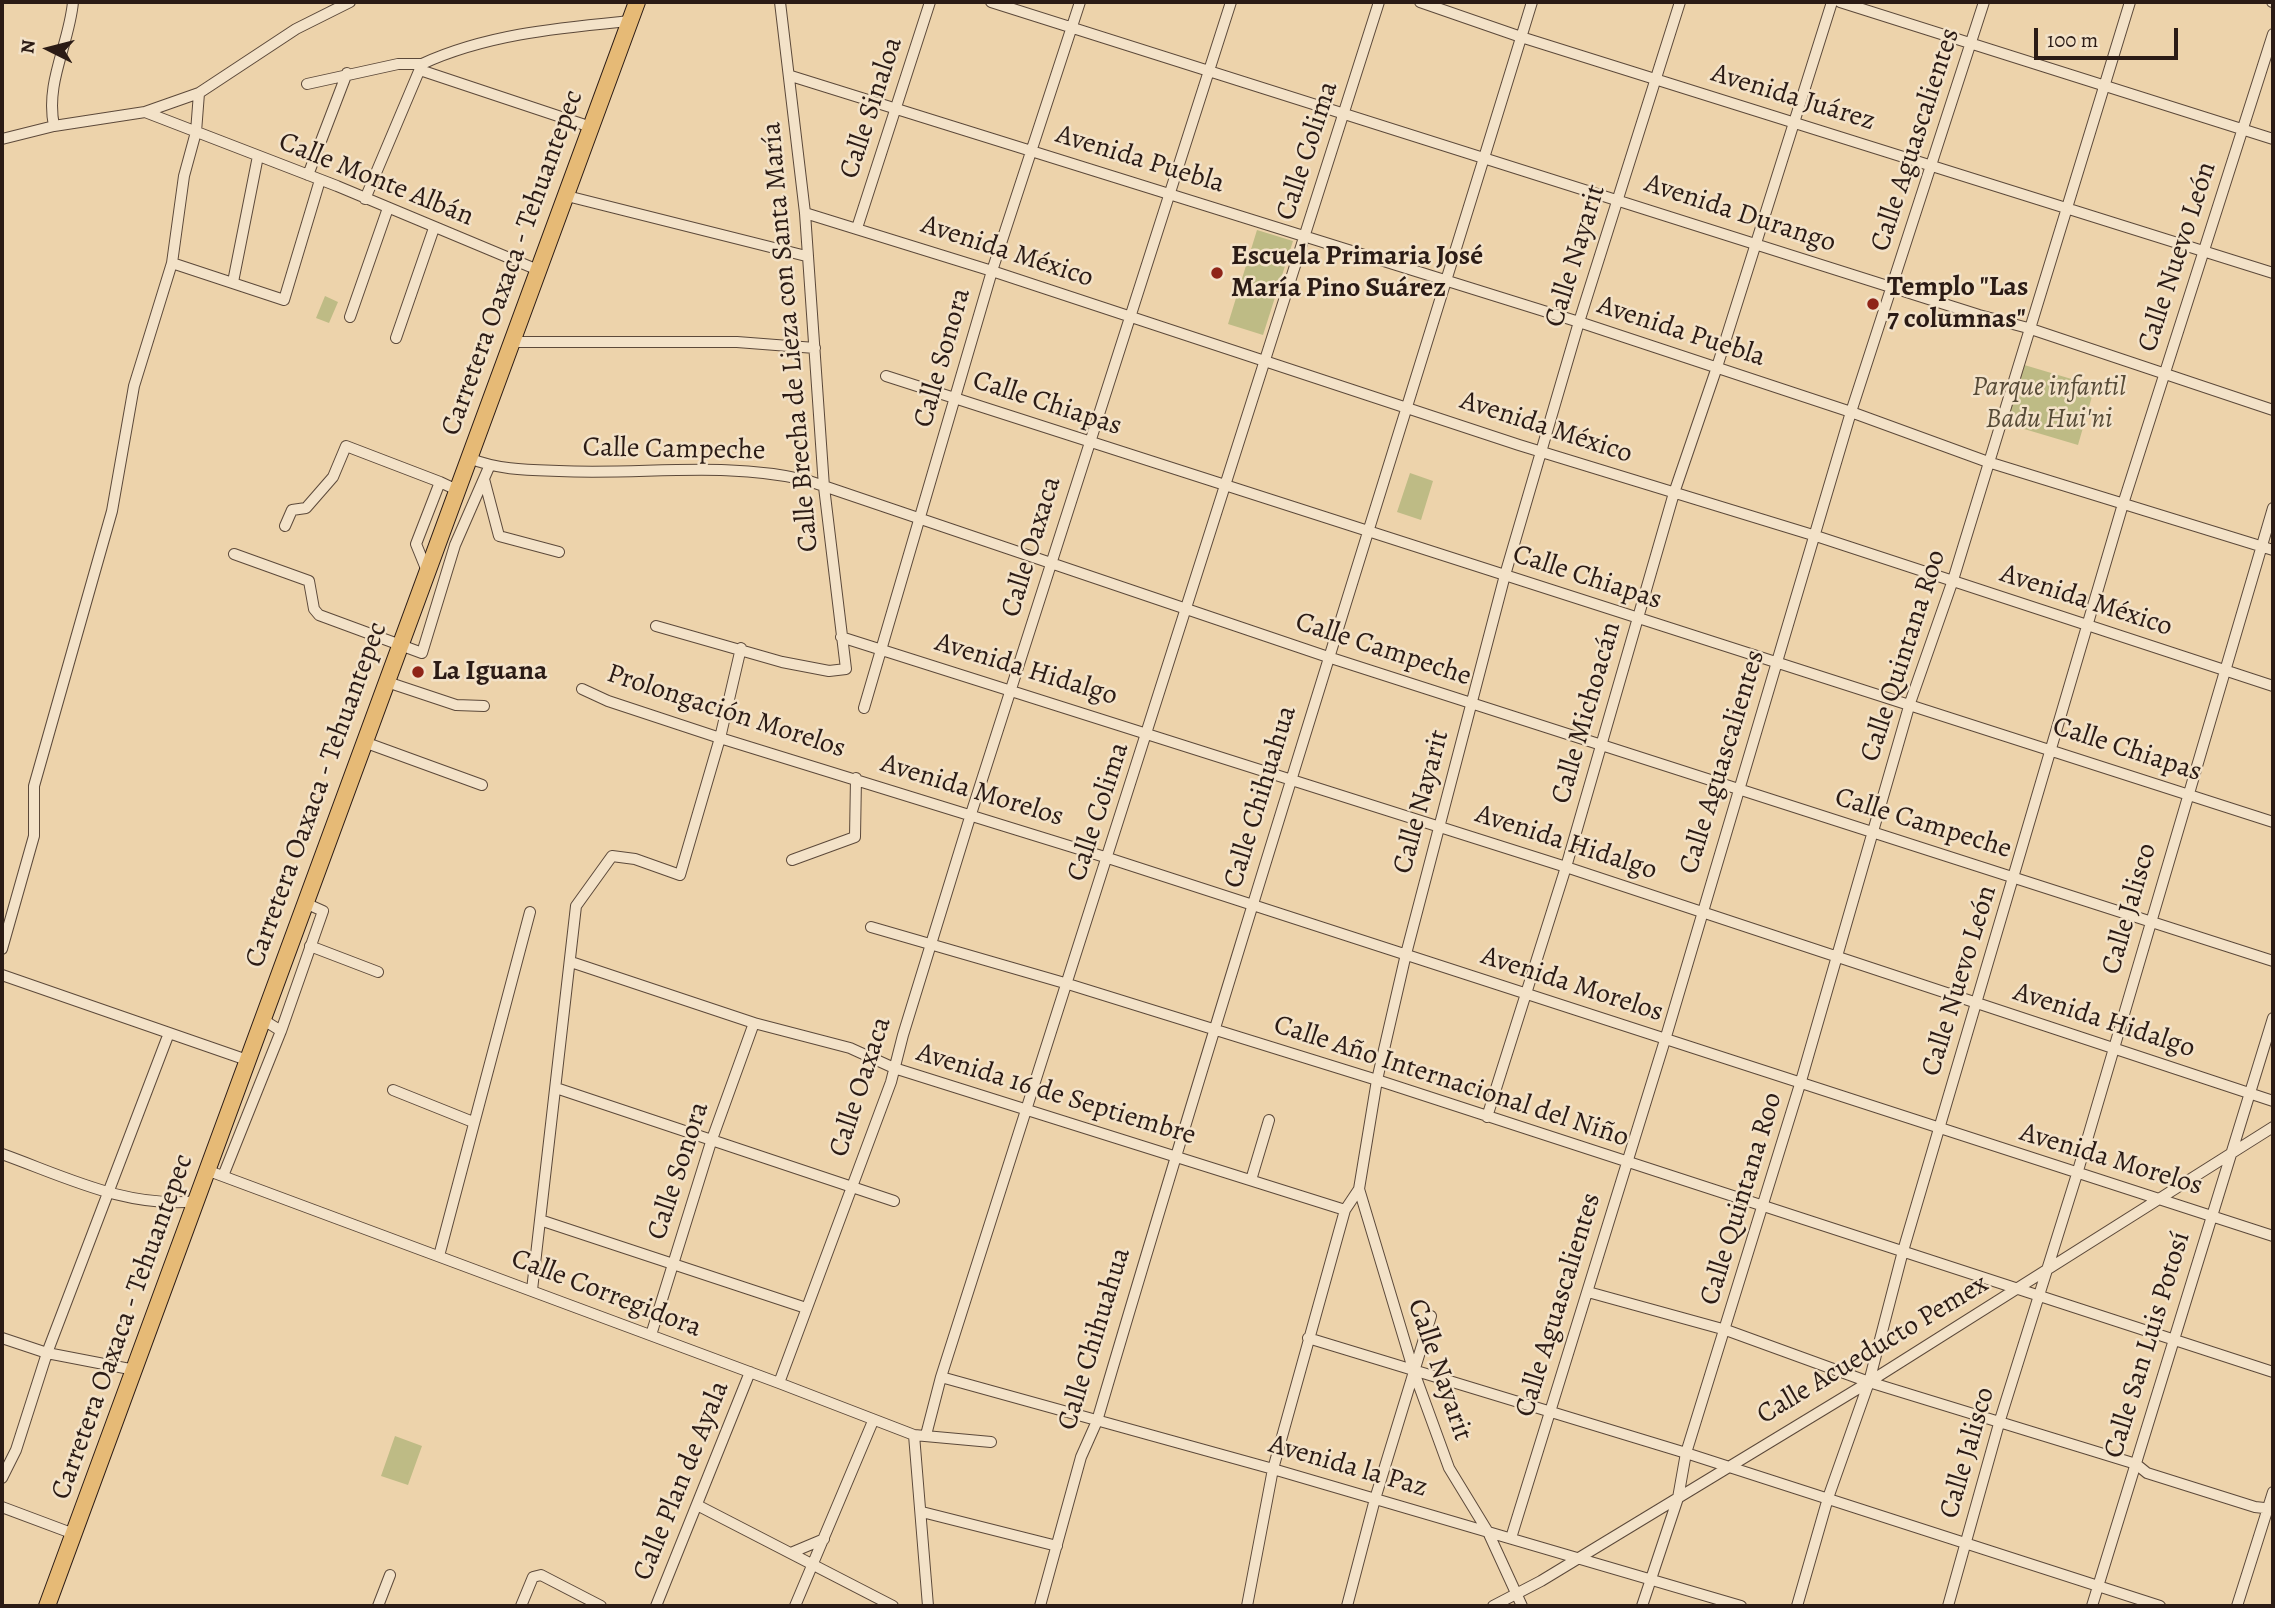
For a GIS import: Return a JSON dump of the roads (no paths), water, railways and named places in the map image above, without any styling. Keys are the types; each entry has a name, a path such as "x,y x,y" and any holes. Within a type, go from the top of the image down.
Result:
{"main road":[{"name":"Carretera Oaxaca - Tehuantepec","path":"47,1606 198,1201 216,1174 247,1060 637,2"}],"street":[{"path":"54,127 51,108 54,79 74,2"},
{"path":"2,139 54,127 145,113 199,93 296,29 349,2"},
{"name":"Calle Brecha de Lieza con Santa María","path":"741,648 782,662 829,671 846,669 824,487 805,213 791,76 780,2"},
{"name":"Calle Sinaloa","path":"857,228 930,2"},
{"name":"Avenida Durango","path":"991,2 2028,328 2273,410"},
{"name":"Calle Sonora","path":"864,708 992,271 1080,2"},
{"name":"Calle Oaxaca","path":"779,1383 894,1068 971,814 1231,2"},
{"name":"Calle Colima","path":"926,1435 941,1377 1149,733 1304,235 1380,2"},
{"name":"Avenida Juárez","path":"1420,2 1521,37 2273,273"},
{"name":"Calle Chihuahua","path":"1040,1606 1081,1457 1097,1421 1289,780 1408,408 1532,2"},
{"name":"Calle Nayarit","path":"1522,1606 1488,1532 1449,1468 1414,1372 1359,1189 1377,1080 1406,954 1505,575 1578,322 1680,2"},
{"name":"Calle Michoacán","path":"1487,1117 1566,867 1674,493 1717,368 1832,2"},
{"path":"1840,2 2273,139"},
{"name":"Calle Aguascalientes","path":"1511,1538 1588,1292 1625,1162 1665,1040 1701,911 1816,536 1851,412 1984,2"},
{"name":"Calle Quintana Roo","path":"1642,1606 1678,1498 1686,1453 1801,1081 1910,704 1953,580 2130,2"},
{"path":"365,199 421,67 470,46 546,29 630,21"},
{"name":"Calle Nuevo León","path":"1869,1382 1938,1129 1978,1004 2123,504 2273,34"},
{"path":"307,84 346,73 398,64 421,67 591,127"},
{"path":"308,175 346,73"},
{"name":"Avenida Puebla","path":"791,76 1032,149 1578,322 1851,412 1988,462 2273,551"},
{"path":"2,949 34,836 34,786 112,511 134,386 172,263 184,176 196,132 199,93"},
{"name":"Calle Monte Albán","path":"145,113 308,175 538,270"},
{"path":"233,282 258,156"},
{"path":"172,263 284,300 320,180"},
{"path":"567,196 807,256"},
{"path":"350,317 388,208"},
{"name":"Avenida México","path":"805,213 992,271 1408,408 1953,580 2273,687"},
{"path":"396,338 434,228"},
{"path":"512,342 724,342 815,348"},
{"name":"Calle Chiapas","path":"886,376 1776,665 1910,704 2273,822"},
{"path":"285,526 292,510 306,508 333,477 346,446 457,490"},
{"name":"Calle Campeche","path":"469,458 489,467 580,472 735,468 772,472 824,487 1328,657 1602,743 1873,833 2151,919 2273,961"},
{"path":"234,554 309,581 314,609 320,615 422,653 455,545 489,467"},
{"path":"484,478 499,536 559,552"},
{"path":"427,571 416,544 440,482"},
{"name":"Calle Jalisco","path":"1948,1606 2000,1420 2077,1174 2273,508"},
{"path":"532,1290 576,906 612,856 635,859 680,875 720,738 741,648 656,626"},
{"name":"Avenida Hidalgo","path":"841,637 1566,867 1836,958 2113,1045 2273,1101"},
{"path":"387,682 456,705 484,706"},
{"name":"Prolongación Morelos","path":"582,689 608,701 720,738 856,778"},
{"path":"364,742 482,785"},
{"path":"792,860 855,837 856,778"},
{"name":"Avenida Morelos","path":"856,778 1665,1040 1801,1081 1938,1129 2273,1236"},
{"path":"216,1174 281,1031 323,911 305,903"},
{"path":"439,1255 530,912"},
{"name":"Calle Año Internacional del Niño","path":"871,927 1068,984 1377,1080 2273,1372"},
{"path":"310,946 378,972"},
{"name":"Avenida 16 de Septiembre","path":"570,962 754,1023 850,1048 894,1068 1345,1210"},
{"path":"283,964 300,975"},
{"path":"2,975 247,1060"},
{"name":"Calle San Luis Potosí","path":"2092,1606 2273,1017"},
{"path":"262,1019 281,1031"},
{"name":"Calle Sonora","path":"651,1335 711,1142 754,1023"},
{"path":"2,1478 16,1450 47,1353 170,1033"},
{"path":"556,1088 894,1201"},
{"path":"393,1090 474,1122"},
{"path":"1251,1180 1269,1120"},
{"name":"Calle Acueducto Pemex","path":"1493,1606 1869,1382 2273,1127"},
{"path":"2,1154 108,1192 166,1205 198,1201"},
{"name":"Calle Corregidora","path":"216,1174 439,1255 873,1421 914,1435 991,1443"},
{"path":"1247,1606 1273,1469 1308,1338 1345,1210 1359,1189"},
{"path":"540,1220 806,1308"},
{"path":"1588,1292 1726,1330 1869,1382 2000,1420 2136,1464 2159,1476 2255,1507 2271,1508"},
{"path":"1348,1606 1375,1499 1431,1316"},
{"path":"2,1338 47,1353 135,1370"},
{"path":"1308,1338 1686,1453 2160,1606"},
{"name":"Calle Plan de Ayala","path":"656,1606 750,1372"},
{"name":"Avenida la Paz","path":"941,1377 1273,1469 1741,1606"},
{"path":"1797,1606 1828,1499 1869,1382"},
{"path":"795,1606 873,1421"},
{"path":"914,1435 928,1606"},
{"path":"2237,1606 2271,1508 2273,1492"},
{"path":"697,1505 793,1552 812,1565 893,1606"},
{"path":"2,1507 74,1534"},
{"path":"922,1512 1057,1546"},
{"path":"793,1552 824,1539"},
{"path":"377,1606 390,1574"},
{"path":"521,1606 533,1577 541,1575 601,1606"}],"place":[{"name":"Escuela Primaria José María Pino Suárez","path":"1217,273"},
{"name":"Templo \"Las 7 columnas\"","path":"1873,304"},
{"name":"La Iguana","path":"418,672"}],"park label":[{"name":"Parque infantil Badu Hui'ni","path":"2049,404"}]}
